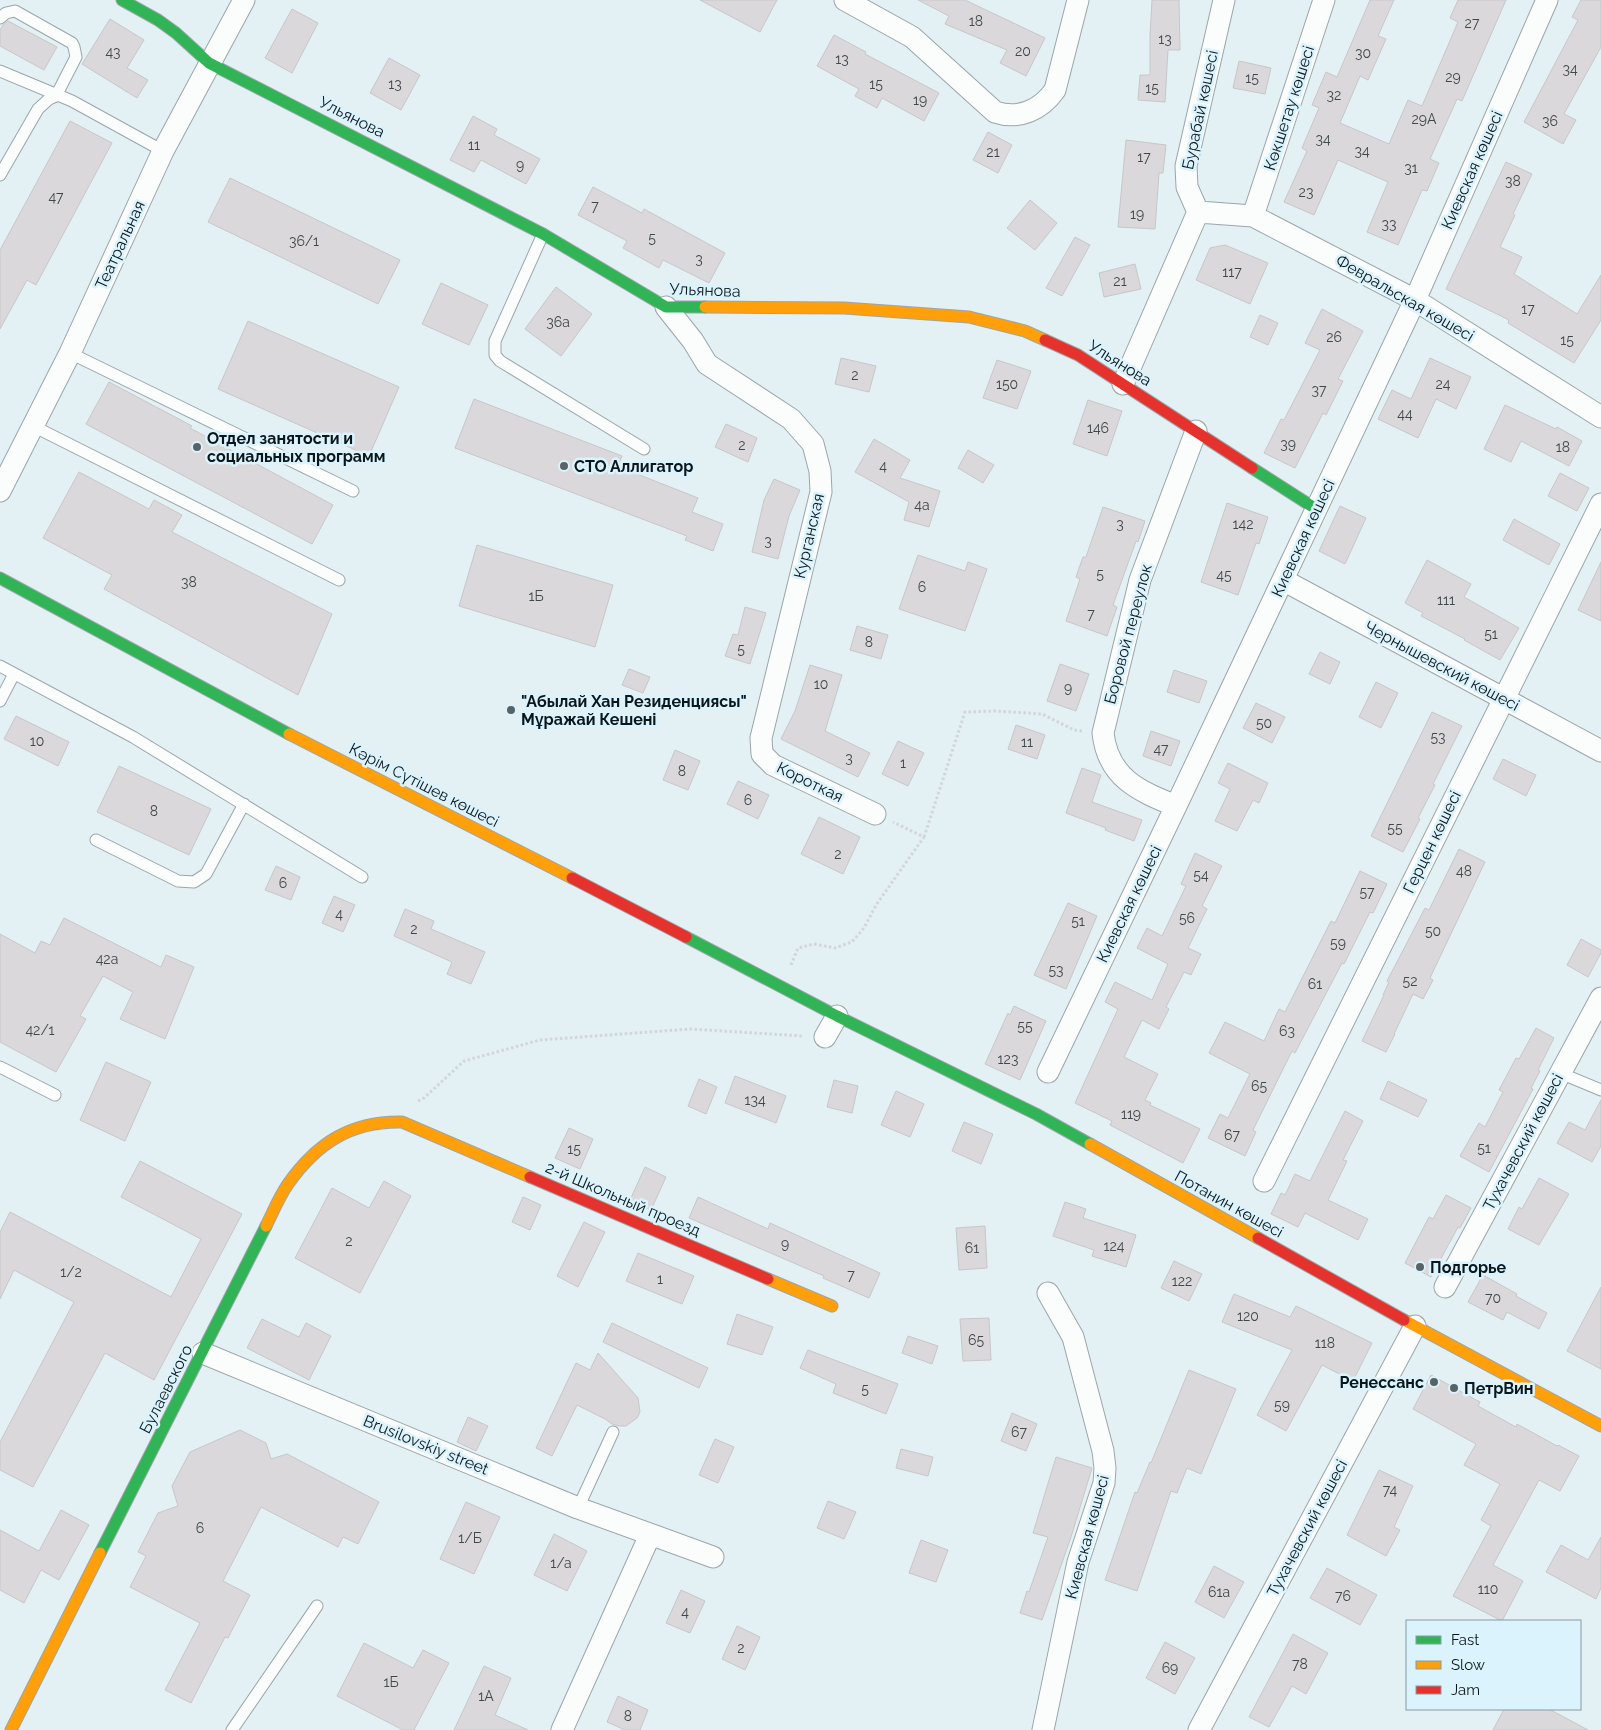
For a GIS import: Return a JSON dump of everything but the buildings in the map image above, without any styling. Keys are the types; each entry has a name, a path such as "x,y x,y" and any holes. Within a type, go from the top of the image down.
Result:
{"street":[{"name":"Ульянова","path":"122,0 158,20 176,33 209,63 543,234 666,307 844,308 969,317 1025,330 1078,355 1316,509"},
{"name":"Театральная","path":"0,491 70,353 163,151 244,0"},
{"path":"845,0 912,37 995,112 1006,116 1028,112 1047,100 1055,90 1078,0"},
{"name":"Бурабай көшесі","path":"1198,212 1187,186 1186,166 1224,0"},
{"name":"Көкшетау көшесі","path":"1253,216 1324,0"},
{"name":"Киевская көшесі","path":"1048,1072 1415,300 1547,0"},
{"path":"1123,384 1198,212"},
{"name":"Февральская көшесі","path":"1198,212 1253,216 1415,300 1601,417"},
{"name":"Курганская","path":"666,307 693,341 707,364 791,419 813,444 820,471 821,492 760,738"},
{"name":"Боровой переулок","path":"1176,806 1144,793 1131,785 1110,760 1104,747 1103,734 1140,580 1196,431"},
{"name":"Герцен көшесі","path":"1264,1181 1601,504"},
{"name":"Кәрім Сүтішев көшесі","path":"0,578 317,749 593,888 837,1016"},
{"name":"Чернышевский көшесі","path":"1283,580 1601,751"},
{"name":"Короткая","path":"760,738 762,754 773,765 875,814"},
{"name":"Тухачевский көшесі","path":"1445,1287 1601,998"},
{"path":"825,1037 837,1016"},
{"name":"Потанин көшесі","path":"837,1016 1036,1114 1415,1326 1601,1426"},
{"name":"Булаевского","path":"10,1730 287,1185 306,1161 322,1147 360,1127 380,1121 402,1122"},
{"name":"2-й Школьный проезд","path":"402,1122 832,1306"},
{"name":"Киевская көшесі","path":"1042,1730 1078,1562 1104,1483 1105,1468 1103,1451 1073,1337 1048,1293"},
{"name":"Тухачевский көшесі","path":"1199,1730 1415,1326"},
{"name":"Brusilovskiy street","path":"203,1353 578,1508 713,1557"},
{"path":"562,1730 650,1535"},
{"path":"0,1726 10,1730"}],"lane":[{"path":"0,18 6,13 15,11 72,43 76,57 56,96 49,99 38,109 0,175"},
{"path":"0,71 56,96 72,101 163,151"},
{"path":"543,234 495,340 495,355 500,361 644,449"},
{"path":"70,353 353,491"},
{"path":"33,426 339,580"},
{"path":"0,666 133,737 362,877"},
{"path":"0,701 14,674"},
{"path":"96,840 178,881 194,882 206,874 244,804"},
{"path":"0,1068 55,1095"},
{"path":"1560,1073 1601,1090"},
{"path":"578,1508 613,1432"},
{"path":"232,1730 318,1606"}],"path":[{"path":"781,988 798,948 814,944 835,948 852,942 864,928 876,905 924,837 965,712 996,711 1042,714 1074,730 1103,734"},
{"path":"875,814 924,837"},
{"path":"417,1102 424,1098 464,1061 540,1040 690,1029 825,1037"}],"traffic: fast":[{"path":"122,0 158,20 176,33 209,63 543,234 666,307 705,307"},
{"path":"1252,468 1316,509"},
{"path":"0,578 289,734"},
{"path":"686,937 837,1016 1036,1114 1090,1144"},
{"path":"100,1553 266,1226"}],"traffic: slow":[{"path":"705,307 844,308 969,317 1025,331 1045,340"},
{"path":"289,734 572,878"},
{"path":"266,1226 285,1189 311,1157 337,1137 351,1130 367,1126 402,1122 530,1177"},
{"path":"1090,1144 1258,1238"},
{"path":"768,1279 832,1306"},
{"path":"1404,1320 1601,1426"},
{"path":"11,1730 100,1553"}],"traffic: jam":[{"path":"1045,340 1078,355 1252,468"},
{"path":"572,878 686,937"},
{"path":"530,1177 768,1279"},
{"path":"1258,1238 1404,1320"}],"place":[{"name":"Отдел занятости и социальных программ","path":"197,447"},
{"name":"СТО Аллигатор","path":"564,466"},
{"name":"\"Абылай Хан Резиденциясы\" Мұражай Кешені","path":"511,710"},
{"name":"Подгорье","path":"1420,1267"},
{"name":"Ренессанс","path":"1434,1382"},
{"name":"ПетрВин","path":"1454,1388"}]}
